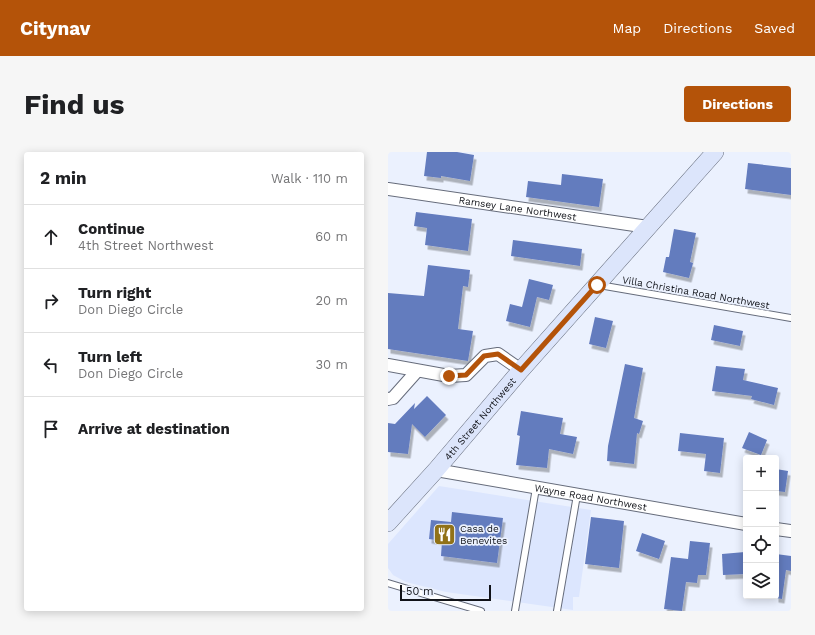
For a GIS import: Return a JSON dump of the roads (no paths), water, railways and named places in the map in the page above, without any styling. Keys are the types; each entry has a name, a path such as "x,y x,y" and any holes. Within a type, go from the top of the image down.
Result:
{"main road":[{"name":"4th Street Northwest","path":"388,523 436,470 521,370 715,152"}],"street":[{"name":"Ramsey Lane Northwest","path":"388,189 648,227"},
{"path":"388,365 449,376 466,375 484,356 498,354 521,370"},
{"path":"388,399 393,398 418,371"},
{"name":"Wayne Road Northwest","path":"436,470 743,523"},
{"path":"779,529 791,531"}],"lane":[{"name":"Villa Christina Road Northwest","path":"597,285 791,318"},
{"path":"515,611 536,488"},
{"path":"557,611 577,495"},
{"path":"388,584 481,611"}],"place":[{"name":"Casa de Benevites","path":"444,534"}]}
